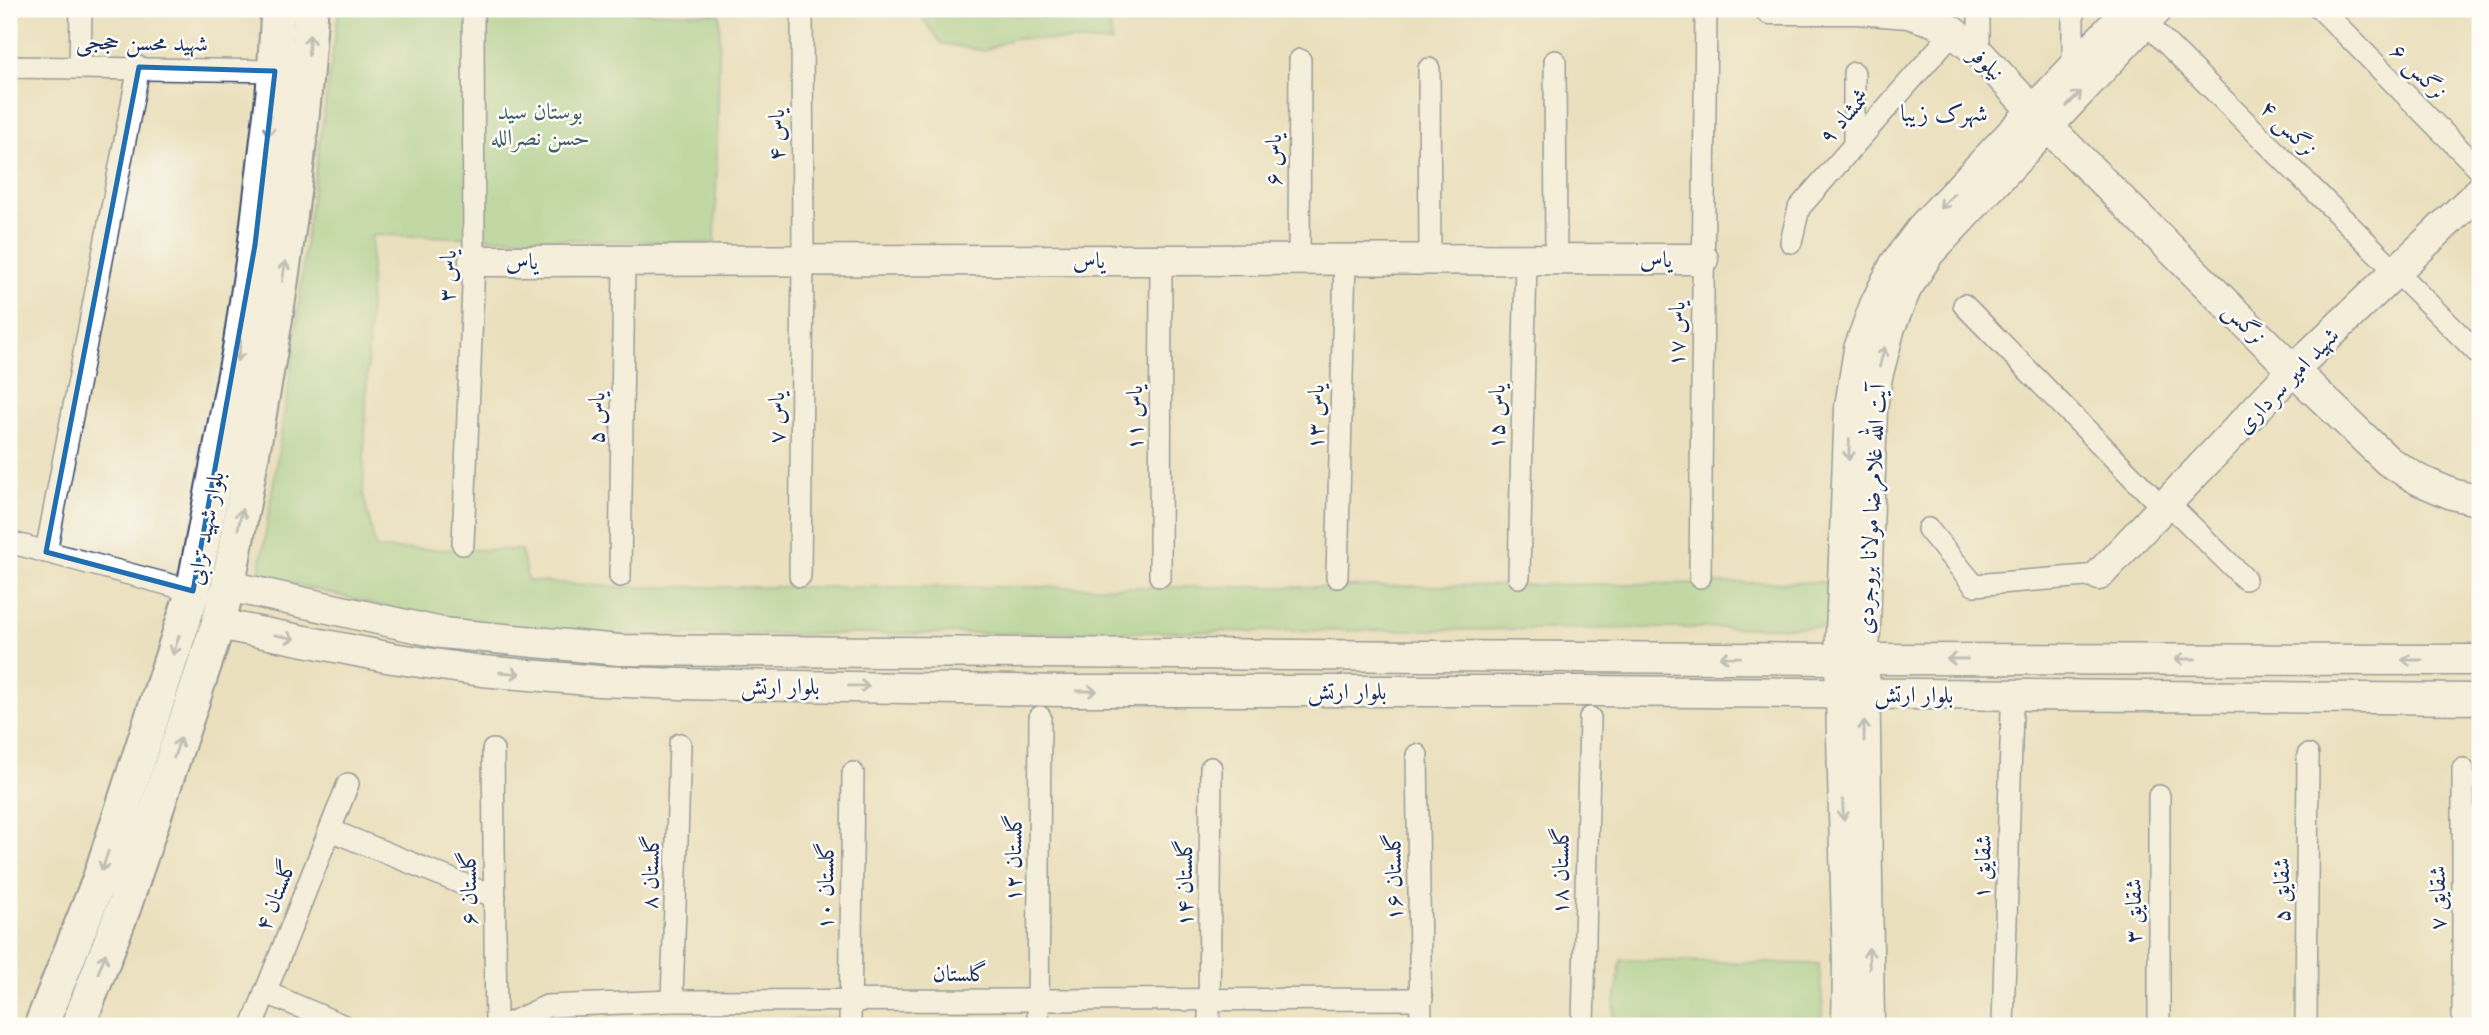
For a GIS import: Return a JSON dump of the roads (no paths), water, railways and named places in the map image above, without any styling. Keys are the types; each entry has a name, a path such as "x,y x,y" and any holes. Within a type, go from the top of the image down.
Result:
{"main road":[{"name":"بلوار شهید ترابی","path":"41,1026 99,880 193,591 240,346 255,245 275,71 278,9"},
{"name":"بلوار شهید ترابی","path":"78,1026 124,907 219,624 228,586 271,357 287,250 306,98 311,9"},
{"name":"نیلوفر","path":"1770,9 1908,13 1933,20 1979,53 2040,118"},
{"name":"آیت الله غلامرضا مولانا بروجردی","path":"2040,118 2073,68 2144,13"},
{"name":"آیت الله غلامرضا مولانا بروجردی","path":"1847,1026 1852,659 1872,408 1885,346 1897,309 1916,272 1993,168 2144,13"},
{"name":"نرگس","path":"2040,118 2388,461 2419,480 2452,494 2480,501"},
{"name":"شهید امیر سرداری","path":"2099,575 2293,370 2480,191"},
{"name":"یاس","path":"474,261 1703,259"},
{"path":"193,591 228,586"},
{"name":"بلوار ارتش","path":"228,586 443,633 619,650 1852,659 2480,660"},
{"path":"193,591 219,624"},
{"name":"بلوار ارتش","path":"219,624 391,658 482,671 599,681 1039,703 1852,693 2480,699"},
{"path":"1037,654 1039,703"},
{"name":"آیت الله غلامرضا مولانا بروجردی","path":"1852,693 1869,1026"}],"street":[{"path":"80,68 81,9"},
{"name":"یاس ۳","path":"463,544 474,261 473,9"},
{"name":"یاس ۴","path":"802,9 803,260"},
{"name":"یاس ۱۷","path":"1700,577 1706,9"},
{"path":"1979,9 1979,53"},
{"path":"2073,9 2073,68"},
{"name":"نرگس ۶","path":"2320,9 2480,170"},
{"name":"نرگس ۴","path":"2144,13 2480,355"},
{"name":"شمشاد ۹","path":"1791,242 1799,208 1953,32"},
{"name":"یاس ۶","path":"1299,260 1300,60"},
{"path":"1555,61 1556,259"},
{"name":"شهید محسن حججی","path":"9,67 275,71"},
{"path":"46,552 139,67"},
{"path":"1429,69 1430,259"},
{"path":"1854,73 1854,145"},
{"name":"یاس ۱۳","path":"1337,576 1345,259"},
{"name":"یاس ۱۵","path":"1519,577 1526,259"},
{"name":"یاس ۷","path":"800,576 803,260"},
{"name":"یاس ۱۱","path":"1160,576 1161,260"},
{"name":"یاس ۵","path":"620,576 624,261"},
{"path":"1964,306 2165,506 2245,579"},
{"path":"1928,529 1974,585 2099,575"},
{"path":"9,542 193,591"},
{"name":"گلستان ۱۲","path":"1038,1026 1039,703"},
{"name":"شقایق ۱","path":"2003,1026 2012,710"},
{"name":"گلستان ۱۸","path":"1583,1026 1590,718"},
{"name":"گلستان ۸","path":"672,1001 680,744"},
{"name":"گلستان ۶","path":"493,750 496,1026"},
{"name":"گلستان ۱۶","path":"1417,755 1422,1026"},
{"name":"شقایق ۵","path":"2306,1026 2308,755"},
{"name":"گلستان ۱۴","path":"1209,1026 1211,768"},
{"name":"شقایق ۷","path":"2463,769 2463,1026"},
{"name":"گلستان ۱۰","path":"850,1026 853,773"},
{"name":"گلستان ۴","path":"252,1026 348,784"},
{"name":"شقایق ۳","path":"2159,796 2159,1026"},
{"path":"330,830 495,897"},
{"path":"265,992 344,1026"},
{"name":"گلستان","path":"504,1026 547,1006 672,1001 1422,999"}],"district":[{"name":"شهرک زیبا","path":"1944,113"}],"park label":[{"name":"بوستان سید حسن نصرالله","path":"540,124"}]}
